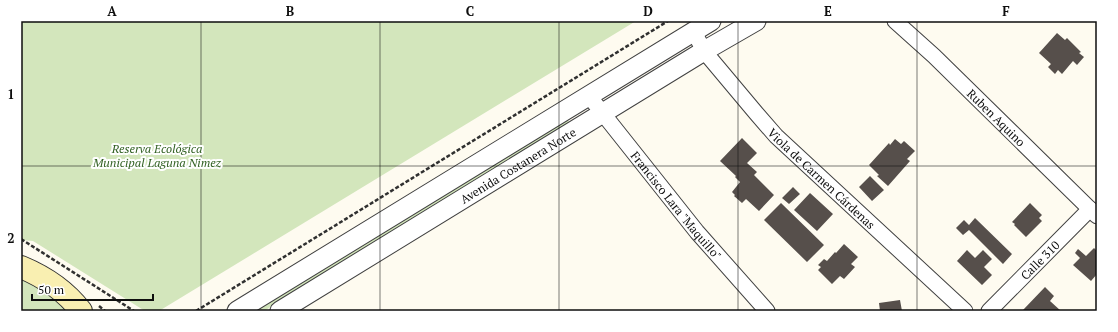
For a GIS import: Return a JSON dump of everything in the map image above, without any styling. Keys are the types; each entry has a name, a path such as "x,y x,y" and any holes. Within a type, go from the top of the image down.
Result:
{"main road":[{"path":"21,267 48,280 75,303 81,311"}],"street":[{"name":"Avenida Costanera Norte","path":"237,311 711,21"},
{"name":"Avenida Costanera Norte","path":"280,311 602,113 756,21"},
{"name":"Ruben Aquino","path":"895,21 934,56 1094,212"},
{"name":"Viola de Carmen Cárdenas","path":"694,32 704,51 776,136 965,311"},
{"name":"Francisco Lara \"Maquillo\"","path":"589,96 697,232 767,311"},
{"name":"Calle 310","path":"989,311 1094,212"}],"path":[{"path":"196,311 668,21"},
{"path":"21,239 134,311"}],"green space":[{"name":"Reserva Ecológica Municipal Laguna Nimez","path":"21,21 636,21 159,311 145,311 33,241 21,240"},
{"path":"567,120 569,122 566,127 264,311 251,311"},
{"path":"21,277 42,288 69,311 21,311"}],"building":[{"path":"1057,33 1065,40 1067,38 1084,57 1077,65 1073,61 1062,74 1058,70 1055,74 1048,67 1051,64 1039,53"},
{"path":"742,138 757,153 747,163 757,172 754,175 774,195 759,211 746,199 742,203 734,196 735,195 732,192 740,182 735,177 736,176 720,161"},
{"path":"895,139 901,144 904,141 915,151 907,159 910,161 888,186 877,176 879,175 869,165 889,143 890,145"},
{"path":"870,176 884,190 872,201 859,187"},
{"path":"793,187 800,194 789,204 782,198"},
{"path":"810,193 833,214 817,231 794,210"},
{"path":"781,203 824,245 807,262 764,220"},
{"path":"1030,203 1042,215 1039,218 1042,221 1026,237 1012,222"},
{"path":"975,218 1012,254 1003,264 969,230 963,235 956,228 964,220 969,225"},
{"path":"844,244 858,257 851,264 855,267 844,279 840,276 832,284 818,270 821,267 818,265 824,259 827,261"},
{"path":"1094,248 1097,251 1097,274 1091,281 1073,265 1080,258 1075,253 1078,249 1086,256"},
{"path":"967,250 975,258 983,250 992,259 984,267 992,275 982,285 957,261"},
{"path":"1045,287 1054,296 1050,301 1061,311 1024,311 1023,310"},
{"path":"900,300 902,311 880,311 879,303"}]}
